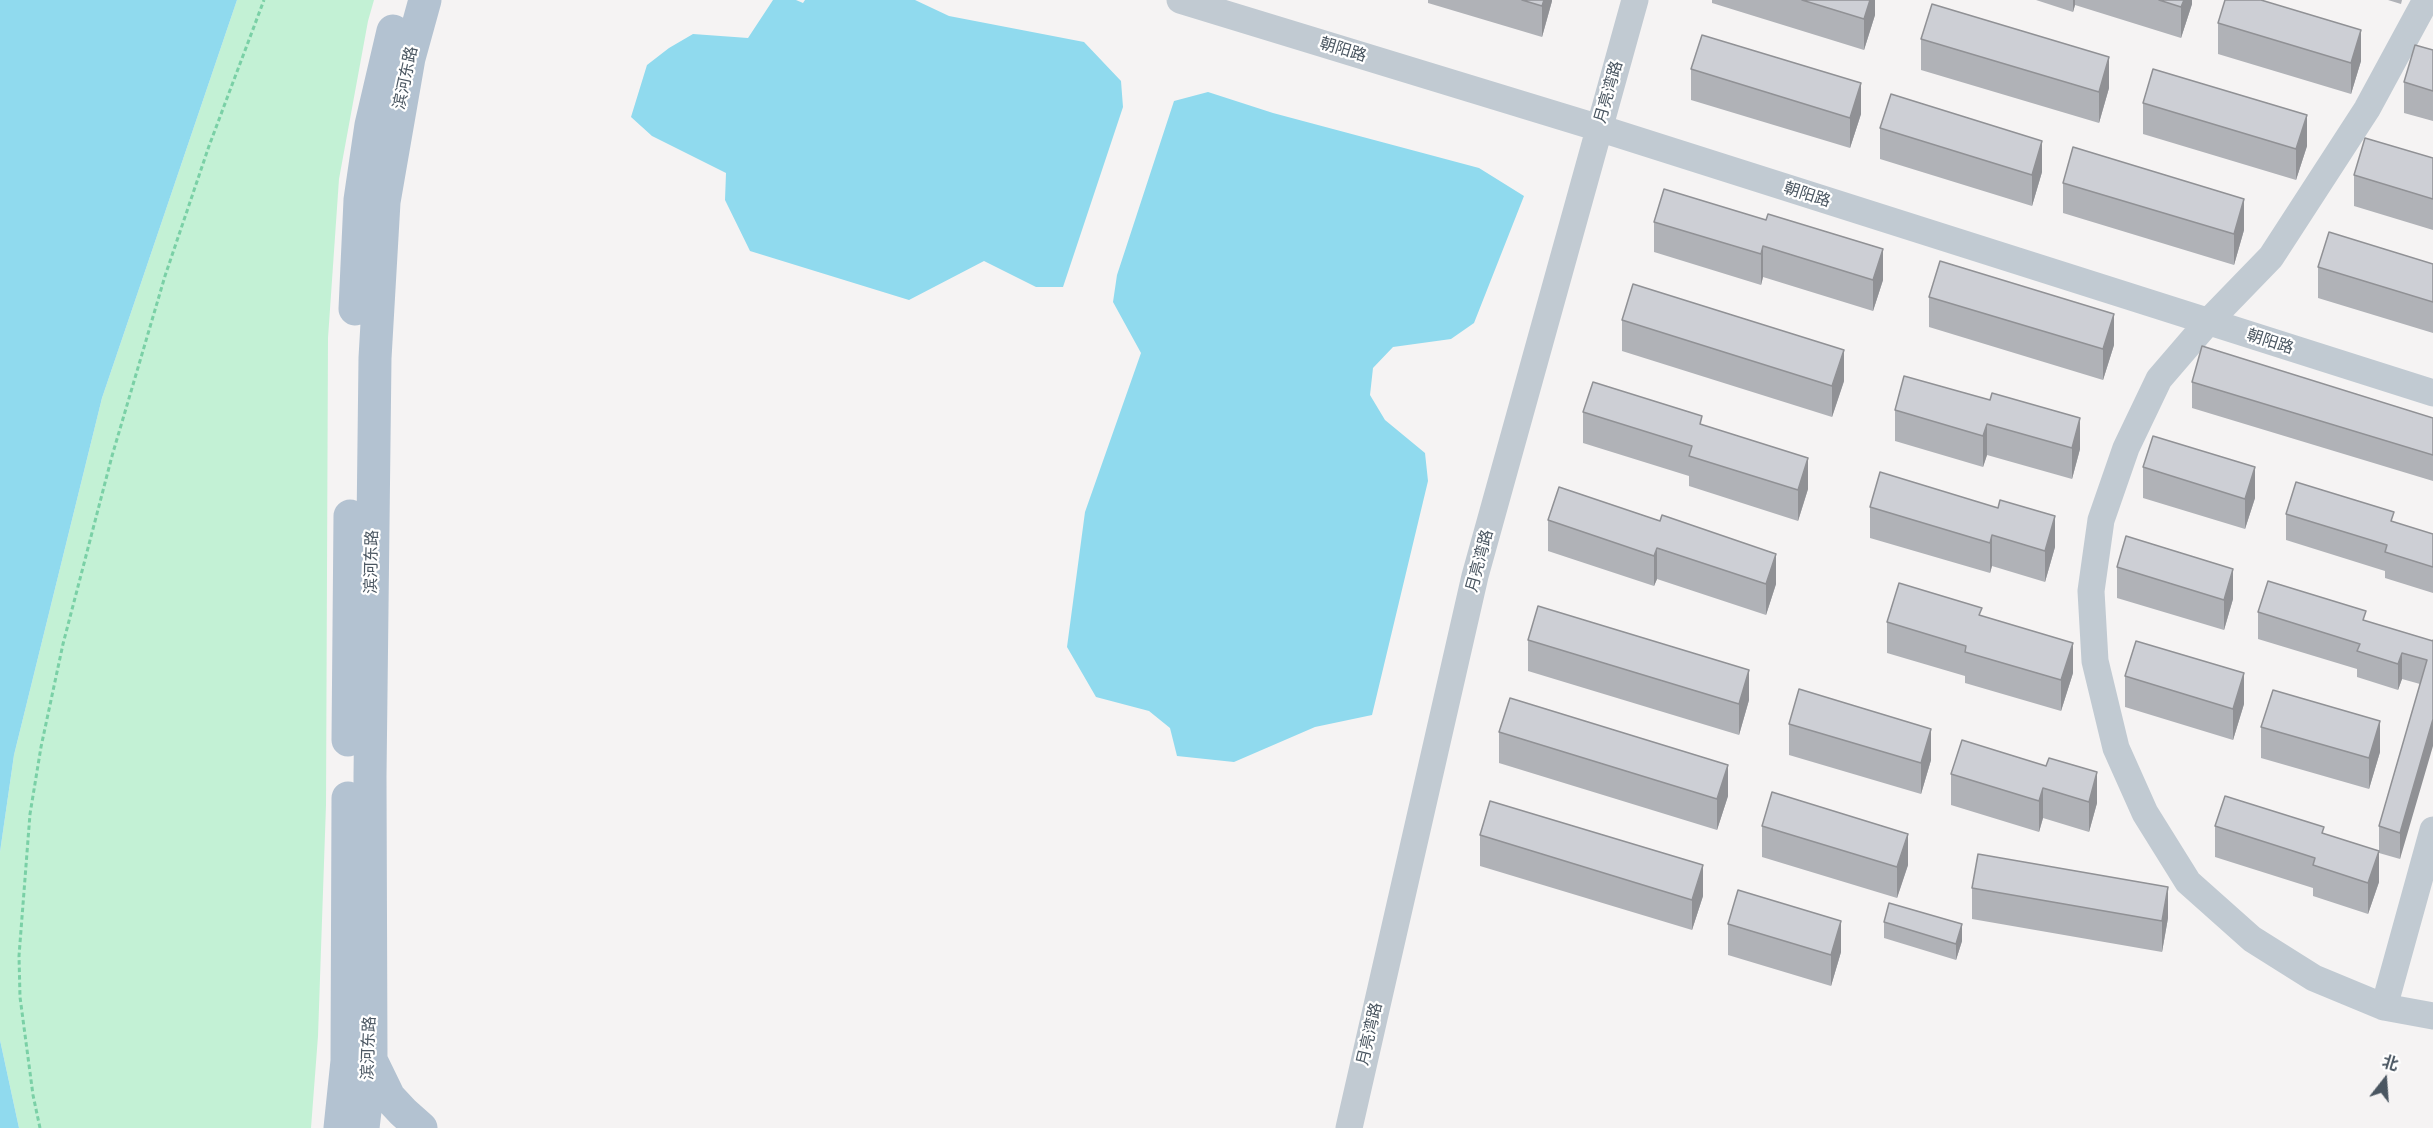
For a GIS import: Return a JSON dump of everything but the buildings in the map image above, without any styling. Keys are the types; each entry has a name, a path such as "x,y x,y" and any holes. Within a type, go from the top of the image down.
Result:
{"main road":[{"name":"滨河东路","path":"340,1128 347,1061 348,611 353,357 360,200 371,125 387,52 402,0"},
{"name":"滨河东路","path":"363,1128 371,1060 371,729 375,358 384,202 409,58 425,0"},
{"path":"371,1060 389,1097 421,1128"}],"street":[{"name":"朝阳路","path":"1180,0 1599,128 2433,393"},
{"name":"月亮湾路","path":"1349,1128 1475,576 1635,0"},
{"path":"2426,0 2367,109 2271,257 2208,322 2159,379 2126,448 2101,520 2091,591 2095,661 2116,748 2145,813 2188,882 2252,939 2314,978 2385,1007 2433,1016"},
{"path":"2385,1007 2433,830"}],"path":[{"path":"40,1128 33,1095 20,997 19,956 30,814 41,747 63,644 112,456 162,287 209,146 264,0"}],"green space":[{"path":"237,0 374,0 368,21 339,179 328,338 326,805 318,1036 311,1128 19,1128 0,1040 0,852 14,755 102,398"}],"water":[{"path":"0,0 237,0 102,398 14,755 0,852"},
{"path":"773,0 796,0 803,3 805,0 915,0 949,16 1084,42 1121,81 1123,107 1063,287 1036,287 984,261 909,300 750,251 725,200 726,173 652,136 631,117 647,65 669,48 693,34 748,38"},
{"path":"1208,92 1273,113 1479,168 1524,196 1474,323 1451,339 1393,347 1373,368 1370,395 1385,420 1425,453 1428,481 1372,715 1315,727 1234,762 1177,756 1170,728 1149,711 1096,697 1067,647 1085,512 1141,353 1113,302 1117,275 1174,101"},
{"path":"0,1040 19,1128 0,1128"}]}
